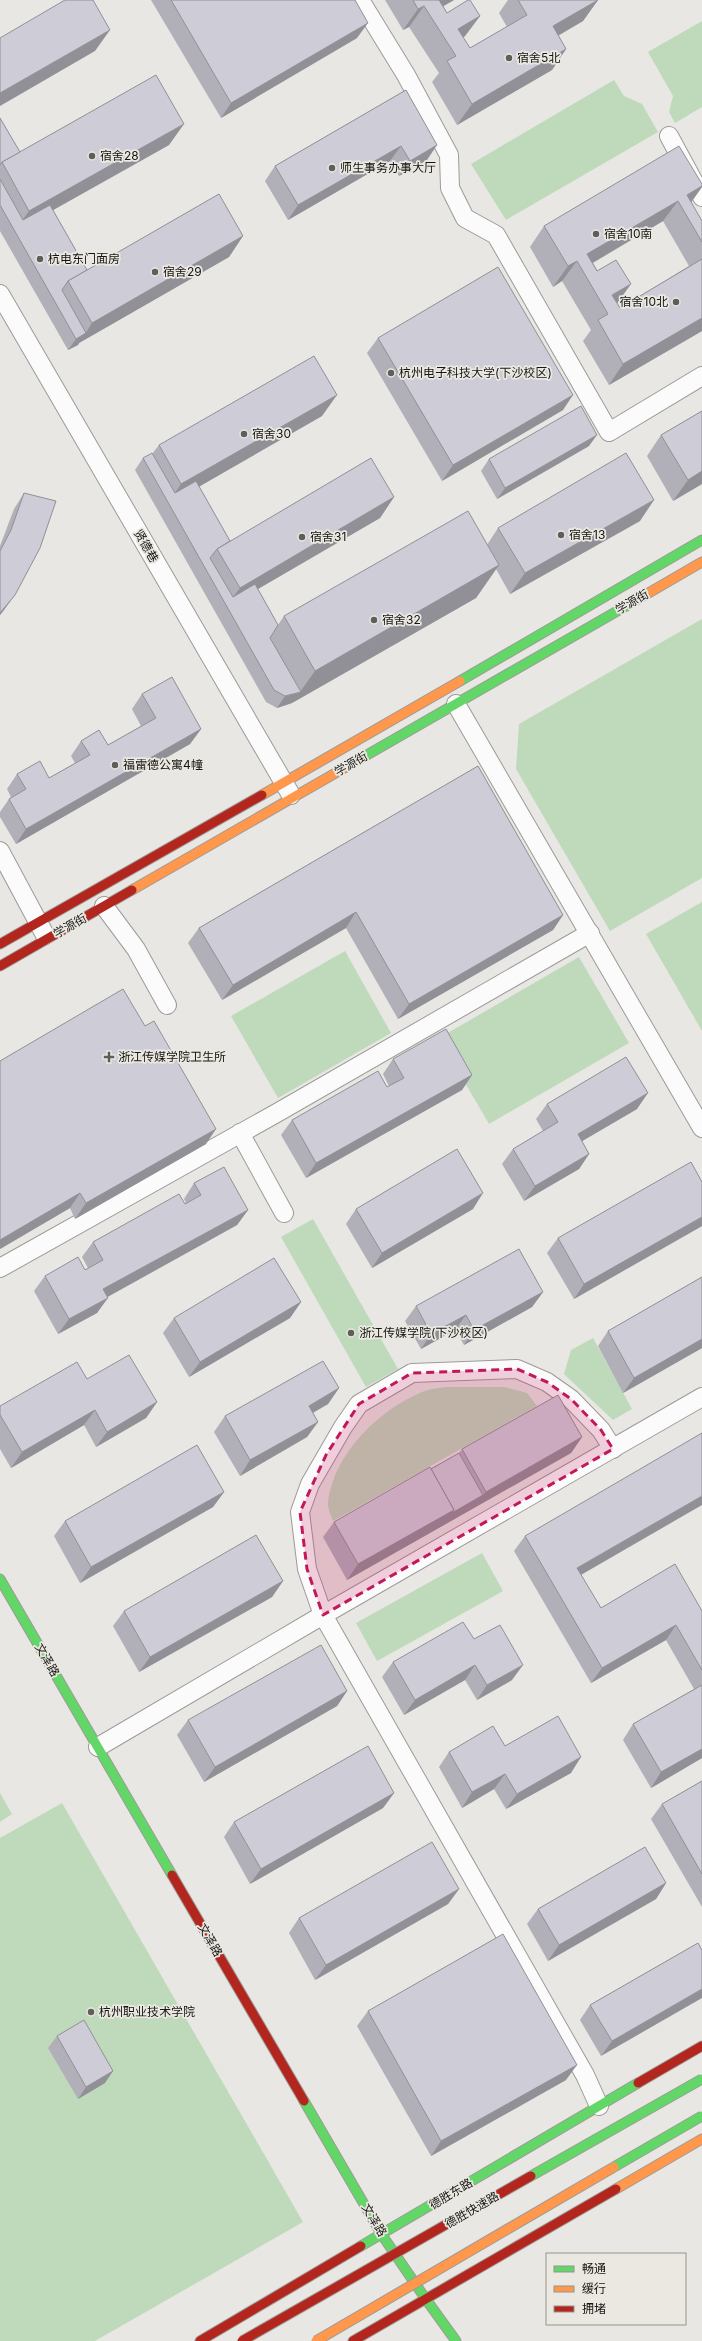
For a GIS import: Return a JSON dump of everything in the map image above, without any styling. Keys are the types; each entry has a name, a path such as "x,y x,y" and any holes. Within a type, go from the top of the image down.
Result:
{"main road":[{"name":"学源街","path":"0,966 104,906 288,790 702,540"},
{"name":"学源街","path":"0,944 288,790 456,704 702,562"},
{"name":"文泽路","path":"0,1580 382,2235 424,2298 456,2341"},
{"name":"德胜东路","path":"200,2341 702,2046"},
{"name":"德胜快速路","path":"242,2341 702,2079"},
{"path":"316,2341 702,2116"},
{"path":"352,2341 424,2298 702,2139"}],"street":[{"path":"360,0 406,75 449,155 450,188 465,218 496,235 609,432 702,376"},
{"path":"669,136 702,197"},
{"name":"贤德巷","path":"0,294 288,790"},
{"path":"456,704 702,1128"},
{"path":"0,851 48,939"},
{"path":"104,906 136,950 167,1005"},
{"path":"0,1268 590,933"},
{"path":"240,1133 284,1213"},
{"path":"599,2106 585,2075 323,1615 307,1569 300,1512 310,1484 326,1455 359,1404 412,1373 517,1368 546,1382 571,1399 601,1430 613,1449"},
{"path":"98,1748 323,1615 702,1397"}],"highlighted area":[{"path":"517,1369 547,1382 571,1399 601,1430 613,1449 323,1615 307,1569 300,1512 326,1455 359,1404 412,1373"}],"green space":[{"path":"702,21 702,107 675,123 669,112 673,96 648,52"},
{"path":"614,80 624,96 642,104 658,132 506,220 471,164"},
{"path":"702,619 702,878 610,931 516,769 519,724"},
{"path":"702,902 702,1031 646,934"},
{"path":"345,951 391,1033 278,1098 231,1016"},
{"path":"579,957 629,1043 489,1124 439,1038"},
{"path":"313,1219 398,1369 366,1387 281,1237"},
{"path":"593,1338 632,1409 613,1420 564,1374 571,1350"},
{"path":"446,1387 504,1387 527,1393 537,1406 333,1521 328,1503 332,1483 349,1450 375,1421 390,1410 425,1391"},
{"path":"482,1553 503,1591 377,1661 356,1623"},
{"path":"0,1793 12,1814 0,1822"},
{"name":"杭州职业技术学院","path":"62,1803 303,2222 95,2341 0,2341 0,1838"}],"building":[{"path":"65,0 93,0 110,30 0,93 0,38"},
{"path":"171,0 355,0 368,23 231,103"},
{"name":"宿舍5北","path":"413,0 439,0 447,13 470,0 480,16 458,29 470,48 527,15 518,0 598,0 553,26 566,49 472,104 447,61 456,56 424,6 418,9"},
{"name":"宿舍28","path":"156,75 184,124 29,211 2,162"},
{"name":"师生事务办事大厅","path":"406,90 437,145 410,161 401,146 298,205 275,166"},
{"path":"0,118 20,152 2,162 0,165"},
{"path":"679,146 702,184 702,186 687,195 702,221 702,242 678,201 587,254 597,271 616,260 631,284 612,295 620,308 702,259 702,318 623,364 598,320 608,314 577,261 568,266 544,226"},
{"path":"0,179 23,220 50,205 87,270 68,281 62,290 86,333 76,339 0,205"},
{"name":"宿舍29","path":"219,194 243,236 92,323 68,281"},
{"path":"498,267 573,395 453,465 378,338"},
{"name":"宿舍30","path":"314,356 337,395 181,484 159,445"},
{"path":"581,406 597,435 505,488 489,459"},
{"path":"702,411 702,471 688,480 661,435"},
{"path":"152,453 175,493 196,481 230,541 217,549 210,558 233,597 255,584 278,625 270,638 301,692 285,696 274,690 143,458"},
{"name":"宿舍13","path":"626,453 654,500 525,573 498,528"},
{"name":"宿舍31","path":"371,458 394,497 240,588 217,549"},
{"path":"24,493 56,501 40,548 15,595 0,613 0,551 11,530"},
{"name":"宿舍32","path":"468,511 499,565 315,671 284,616"},
{"name":"福雷德公寓4幢","path":"172,677 201,729 26,829 9,799 26,789 17,774 40,761 49,778 90,755 81,741 99,730 108,745 156,718 142,694"},
{"path":"478,766 563,915 409,1004 356,912 233,985 199,928"},
{"path":"123,989 145,1026 154,1021 216,1129 86,1203 80,1193 0,1240 0,1061"},
{"path":"446,1029 472,1075 316,1163 292,1120 378,1071 387,1087 404,1078 393,1059"},
{"path":"626,1057 648,1093 578,1134 589,1154 535,1186 513,1149 558,1122 547,1104"},
{"path":"457,1149 483,1193 382,1253 356,1209"},
{"path":"691,1162 702,1182 702,1217 584,1284 558,1238"},
{"path":"224,1167 248,1210 103,1289 108,1298 69,1319 45,1276 78,1257 85,1270 103,1260 93,1242 179,1194 185,1204 201,1195 194,1183"},
{"path":"519,1249 543,1292 474,1330 466,1315 431,1334 416,1306"},
{"path":"274,1258 301,1302 200,1362 174,1318"},
{"path":"702,1277 702,1339 634,1378 608,1331"},
{"path":"129,1355 157,1402 107,1432 95,1410 22,1452 0,1415 0,1406 77,1362 87,1379"},
{"path":"323,1361 339,1388 309,1406 318,1422 250,1460 225,1416"},
{"path":"558,1395 582,1437 486,1492 462,1449"},
{"path":"702,1433 702,1496 577,1568 601,1608 675,1564 702,1611 702,1670 676,1625 602,1668 525,1536"},
{"path":"197,1445 224,1492 91,1567 65,1521"},
{"path":"459,1453 483,1495 452,1513 454,1510 431,1469"},
{"path":"430,1467 454,1510 358,1564 334,1522"},
{"path":"256,1535 283,1581 150,1657 124,1611"},
{"path":"463,1622 474,1639 500,1625 523,1665 487,1685 475,1665 415,1700 393,1662"},
{"path":"321,1645 347,1691 215,1767 188,1720"},
{"path":"702,1685 702,1749 661,1772 633,1724"},
{"path":"558,1716 581,1757 517,1794 505,1774 472,1792 449,1752 493,1726 505,1746"},
{"path":"368,1746 394,1793 261,1869 234,1822"},
{"path":"702,1781 702,1874 662,1804"},
{"path":"432,1842 459,1889 326,1965 299,1918"},
{"path":"645,1847 666,1883 559,1945 538,1909"},
{"path":"503,1934 577,2065 441,2141 368,2011"},
{"path":"698,1943 702,1950 702,1989 612,2041 590,2005"},
{"path":"84,2020 113,2071 86,2087 57,2036"}],"traffic: fast":[{"path":"460,681 702,540"},
{"path":"346,767 633,602"},
{"path":"0,1579 172,1875"},
{"path":"531,2176 702,2079"},
{"path":"361,2246 638,2083"},
{"path":"304,2101 382,2235 425,2298"},
{"path":"614,2167 702,2116"},
{"path":"425,2298 456,2341"}],"traffic: slow":[{"path":"633,602 702,562"},
{"path":"262,795 460,681"},
{"path":"132,890 346,767"},
{"path":"616,2189 702,2139"},
{"path":"316,2341 614,2167"}],"traffic: jam":[{"path":"0,944 262,795"},
{"path":"0,966 132,890"},
{"path":"172,1875 304,2101"},
{"path":"638,2083 702,2046"},
{"path":"242,2341 531,2176"},
{"path":"353,2341 616,2189"},
{"path":"200,2341 361,2246"}],"place":[{"name":"宿舍5北","path":"509,58"},
{"name":"宿舍28","path":"92,156"},
{"name":"师生事务办事大厅","path":"332,168"},
{"name":"宿舍10南","path":"596,234"},
{"name":"杭电东门面房","path":"40,259"},
{"name":"宿舍29","path":"155,272"},
{"name":"宿舍10北","path":"676,302"},
{"name":"杭州电子科技大学(下沙校区)","path":"391,373"},
{"name":"宿舍30","path":"244,434"},
{"name":"宿舍13","path":"561,535"},
{"name":"宿舍31","path":"302,537"},
{"name":"宿舍32","path":"374,620"},
{"name":"福雷德公寓4幢","path":"115,765"},
{"name":"浙江传媒学院卫生所","path":"109,1057"},
{"name":"浙江传媒学院(下沙校区)","path":"351,1333"},
{"name":"杭州职业技术学院","path":"91,2012"}]}
